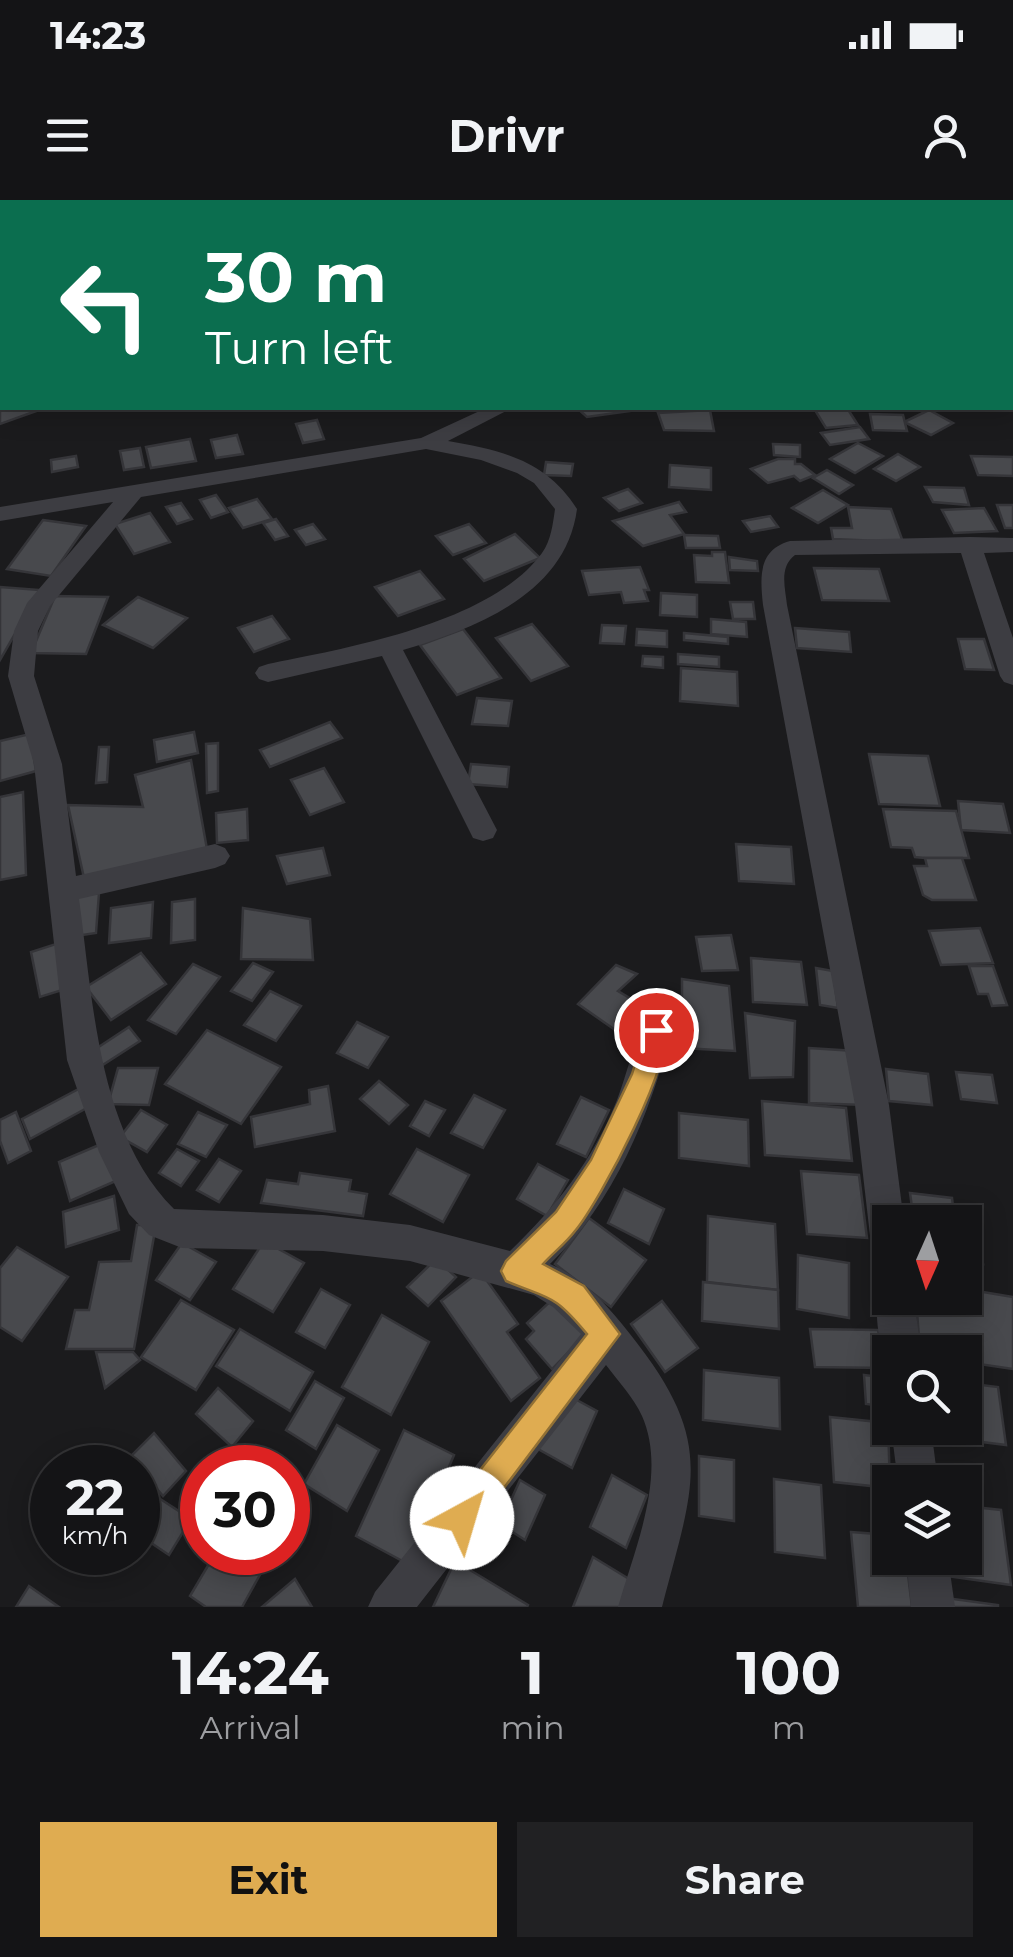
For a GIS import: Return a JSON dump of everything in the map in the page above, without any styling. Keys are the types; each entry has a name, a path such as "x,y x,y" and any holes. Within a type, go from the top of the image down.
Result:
{"street":[{"path":"0,514 426,443 498,410"},
{"path":"268,673 390,648 472,614 523,584 552,557 566,509 557,490 532,472 491,456 426,443"},
{"path":"132,493 39,603 26,631 21,676 48,764 84,1060 116,1152 142,1202 162,1222 182,1230 322,1233 410,1243 549,1280 574,1296 659,1408 670,1441 672,1482 640,1607"},
{"path":"970,544 1013,676"},
{"path":"884,1205 872,1104 775,605 772,563 778,554 790,548 1013,544"},
{"path":"390,648 483,830"},
{"path":"62,891 215,856"},
{"path":"516,1271 566,1221 601,1169 644,1075 656,1030"},
{"path":"390,1607 606,1334"},
{"path":"929,1575 934,1607"}],"building":[{"path":"0,410 39,410 0,424"},
{"path":"579,410 637,410 587,417"},
{"path":"710,410 714,431 664,430 658,413"},
{"path":"815,410 848,410 858,425 826,428"},
{"path":"929,410 953,423 931,435 904,422"},
{"path":"870,414 903,415 907,431 873,430"},
{"path":"317,420 324,439 303,443 296,424"},
{"path":"860,427 869,439 830,445 821,433"},
{"path":"237,435 243,454 216,458 211,440"},
{"path":"190,439 196,461 151,468 146,447"},
{"path":"858,443 883,456 855,473 830,459"},
{"path":"773,444 800,445 800,457 774,455"},
{"path":"140,448 144,467 124,470 120,451"},
{"path":"898,454 920,467 896,481 874,469"},
{"path":"76,456 78,467 52,472 51,460"},
{"path":"971,456 1013,457 1013,476 978,475"},
{"path":"778,459 795,459 795,464 815,475 800,481 794,476 768,483 751,469"},
{"path":"546,462 573,464 571,476 544,475"},
{"path":"670,465 711,468 711,490 669,487"},
{"path":"827,470 853,485 839,494 813,478"},
{"path":"925,487 964,488 969,505 933,502"},
{"path":"628,489 642,503 619,511 604,498"},
{"path":"823,490 848,505 818,523 792,508"},
{"path":"216,495 228,512 211,518 200,500"},
{"path":"257,499 272,519 243,528 229,508"},
{"path":"679,502 686,512 670,515 684,534 643,546 613,521"},
{"path":"181,503 192,519 177,524 166,507"},
{"path":"997,505 1013,505 1013,528 1005,528"},
{"path":"848,507 891,509 903,542 833,539 831,528 852,528"},
{"path":"984,508 997,531 954,533 942,510"},
{"path":"150,513 170,542 134,554 115,524"},
{"path":"770,516 778,527 751,532 743,521"},
{"path":"276,519 288,536 275,540 263,523"},
{"path":"43,520 86,526 51,576 7,569"},
{"path":"313,524 325,539 306,545 295,530"},
{"path":"469,524 486,543 453,555 436,536"},
{"path":"515,534 540,558 484,581 464,559"},
{"path":"684,535 718,536 720,548 686,548"},
{"path":"712,552 725,552 729,583 696,582 694,555 712,556"},
{"path":"729,557 757,561 758,571 730,570"},
{"path":"640,567 649,590 644,590 648,601 624,603 621,592 589,595 582,571"},
{"path":"814,568 879,569 889,601 822,600"},
{"path":"420,571 444,599 398,616 375,587"},
{"path":"0,587 40,590 0,660"},
{"path":"661,593 697,595 697,617 660,615"},
{"path":"55,596 108,597 86,654 31,653"},
{"path":"138,597 187,618 153,648 103,625"},
{"path":"730,602 753,602 755,619 733,619"},
{"path":"272,616 289,639 254,652 238,628"},
{"path":"711,619 746,622 747,637 711,634"},
{"path":"532,624 568,666 531,681 496,638"},
{"path":"602,625 626,626 624,644 600,643"},
{"path":"795,628 849,632 851,652 797,648"},
{"path":"463,629 501,678 457,695 420,645"},
{"path":"637,629 667,631 667,647 636,645"},
{"path":"684,633 728,637 728,644 684,640"},
{"path":"958,639 984,639 994,670 965,669"},
{"path":"678,654 719,657 719,667 678,664"},
{"path":"643,656 663,657 663,668 642,666"},
{"path":"681,668 737,672 738,706 680,701"},
{"path":"477,698 512,701 508,726 472,724"},
{"path":"330,722 342,738 270,767 260,750"},
{"path":"194,732 198,753 157,762 154,740"},
{"path":"30,734 36,771 0,781 0,741"},
{"path":"218,743 218,791 207,793 206,744"},
{"path":"99,747 109,747 107,782 96,783"},
{"path":"869,754 928,756 940,806 879,804"},
{"path":"191,760 207,849 84,878 68,805 143,807 135,775"},
{"path":"471,764 509,767 507,787 468,784"},
{"path":"324,768 344,802 310,815 291,780"},
{"path":"23,792 26,875 0,880 0,797"},
{"path":"958,801 1003,804 1010,833 961,830"},
{"path":"247,809 248,840 217,843 216,813"},
{"path":"883,809 956,811 969,858 915,857 912,848 891,847"},
{"path":"736,844 791,847 794,884 739,881"},
{"path":"323,848 330,875 287,884 277,856"},
{"path":"925,858 962,858 976,900 932,900 923,895 914,866 927,866"},
{"path":"99,893 96,933 69,937 73,896"},
{"path":"195,899 195,940 171,943 172,902"},
{"path":"153,902 151,938 109,943 111,908"},
{"path":"243,908 310,919 313,960 241,959"},
{"path":"980,928 993,963 941,965 929,931"},
{"path":"731,935 738,970 702,971 696,937"},
{"path":"62,942 72,987 40,997 31,952"},
{"path":"141,953 166,984 111,1020 86,987"},
{"path":"751,958 801,962 807,1005 753,1002"},
{"path":"253,963 273,972 252,1001 231,991"},
{"path":"193,964 220,977 176,1034 148,1020"},
{"path":"616,965 637,974 618,991 648,1009 618,1032 578,1004"},
{"path":"969,966 993,966 1007,1005 992,1006 988,994 978,994"},
{"path":"816,968 833,971 838,1008 820,1005"},
{"path":"682,979 729,986 735,1051 682,1048"},
{"path":"270,991 301,1006 276,1041 244,1025"},
{"path":"745,1013 795,1021 793,1077 750,1078"},
{"path":"357,1022 388,1037 368,1068 337,1053"},
{"path":"129,1027 140,1041 98,1068 88,1054"},
{"path":"207,1030 281,1067 241,1124 165,1084"},
{"path":"809,1048 855,1051 864,1105 809,1103"},
{"path":"118,1068 158,1068 149,1105 108,1104"},
{"path":"886,1069 928,1074 932,1105 889,1101"},
{"path":"956,1072 992,1075 997,1103 961,1099"},
{"path":"379,1081 408,1105 389,1124 360,1099"},
{"path":"88,1084 96,1103 30,1139 22,1119"},
{"path":"328,1086 335,1131 255,1147 251,1117 310,1104 309,1090"},
{"path":"474,1095 505,1110 483,1148 451,1133"},
{"path":"581,1097 609,1110 586,1157 557,1144"},
{"path":"425,1101 445,1110 429,1136 410,1126"},
{"path":"762,1101 846,1108 852,1161 765,1155"},
{"path":"141,1110 167,1125 147,1152 120,1137"},
{"path":"16,1112 31,1151 8,1163 0,1141 0,1120"},
{"path":"198,1112 227,1125 206,1157 178,1144"},
{"path":"679,1113 748,1120 749,1166 679,1158"},
{"path":"106,1142 118,1180 70,1201 59,1162"},
{"path":"177,1149 199,1161 181,1186 159,1173"},
{"path":"417,1149 469,1175 443,1222 390,1194"},
{"path":"219,1159 241,1171 219,1202 197,1190"},
{"path":"538,1164 568,1180 547,1216 517,1199"},
{"path":"801,1171 859,1175 867,1238 807,1234"},
{"path":"300,1173 351,1180 349,1191 367,1194 363,1216 261,1203 267,1180 298,1184"},
{"path":"624,1189 664,1209 649,1244 608,1223"},
{"path":"910,1193 952,1198 953,1205 912,1205"},
{"path":"114,1196 119,1230 66,1247 63,1212"},
{"path":"708,1216 775,1224 778,1290 707,1282"},
{"path":"589,1218 646,1260 611,1307 555,1264"},
{"path":"137,1225 156,1225 134,1349 66,1349 75,1310 89,1310 99,1262 131,1261"},
{"path":"264,1241 304,1263 273,1312 233,1289"},
{"path":"182,1243 216,1262 190,1300 156,1280"},
{"path":"17,1247 68,1277 22,1341 0,1327 0,1268"},
{"path":"798,1255 849,1263 849,1318 797,1309"},
{"path":"436,1259 456,1277 428,1306 407,1287"},
{"path":"480,1271 518,1324 507,1332 540,1378 511,1401 441,1301"},
{"path":"703,1282 778,1290 779,1329 702,1321"},
{"path":"321,1289 350,1305 325,1348 296,1332"},
{"path":"982,1292 1013,1297 1013,1369 982,1364 982,1335 919,1335 917,1315 982,1315"},
{"path":"556,1296 588,1332 552,1369 526,1339 534,1331 527,1323"},
{"path":"181,1300 234,1330 196,1390 141,1357"},
{"path":"662,1301 698,1348 665,1372 631,1324"},
{"path":"382,1315 429,1342 391,1415 342,1387"},
{"path":"240,1329 313,1372 290,1411 216,1366"},
{"path":"810,1329 878,1330 879,1335 872,1335 872,1368 815,1367"},
{"path":"96,1352 133,1352 140,1360 105,1388"},
{"path":"704,1370 779,1378 780,1429 703,1420"},
{"path":"864,1375 872,1376 872,1405 866,1404"},
{"path":"315,1381 344,1398 316,1449 286,1430"},
{"path":"982,1385 998,1387 1006,1445 982,1442"},
{"path":"218,1388 253,1421 230,1445 196,1414"},
{"path":"564,1393 597,1411 572,1468 538,1449"},
{"path":"830,1417 872,1421 872,1445 889,1445 889,1465 872,1465 872,1486 834,1482"},
{"path":"337,1425 379,1450 347,1511 310,1488 310,1473"},
{"path":"404,1430 454,1455 408,1564 356,1536"},
{"path":"154,1433 180,1464 180,1478 163,1496 160,1445 142,1445"},
{"path":"699,1456 734,1460 734,1521 699,1516"},
{"path":"612,1475 647,1495 626,1548 590,1527"},
{"path":"774,1479 821,1485 825,1558 775,1552"},
{"path":"520,1480 545,1495 525,1540 500,1524"},
{"path":"160,1499 180,1512 180,1537 169,1555 160,1549"},
{"path":"982,1508 1001,1510 1011,1585 939,1575 982,1575"},
{"path":"851,1532 872,1534 872,1575 908,1575 912,1607 858,1607"},
{"path":"593,1557 634,1582 624,1607 573,1607"},
{"path":"455,1561 528,1605 527,1607 433,1607"},
{"path":"202,1575 260,1575 242,1607 206,1607 190,1596"},
{"path":"295,1579 312,1607 262,1607"},
{"path":"29,1586 59,1607 16,1607"},
{"path":"946,1598 998,1605 998,1607 947,1607"}],"route":[{"path":"462,1518 606,1334 574,1296 549,1280 516,1271 566,1221 601,1169 644,1075 656,1030"}]}
